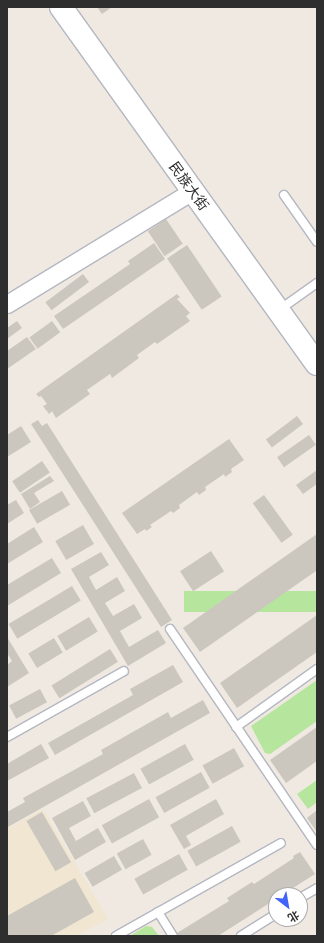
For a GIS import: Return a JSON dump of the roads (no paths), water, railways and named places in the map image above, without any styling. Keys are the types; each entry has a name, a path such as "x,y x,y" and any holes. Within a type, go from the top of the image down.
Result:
{"main road":[{"name":"民族大街","path":"60,7 317,364"}],"street":[{"path":"7,304 192,191"}],"lane":[{"path":"284,195 317,242"},
{"path":"279,310 317,283"},
{"path":"170,629 317,845"},
{"path":"236,727 317,669"},
{"path":"7,737 124,670"},
{"path":"116,936 281,843"},
{"path":"308,893 317,888"},
{"path":"158,912 173,936"},
{"path":"241,936 268,919"}]}
